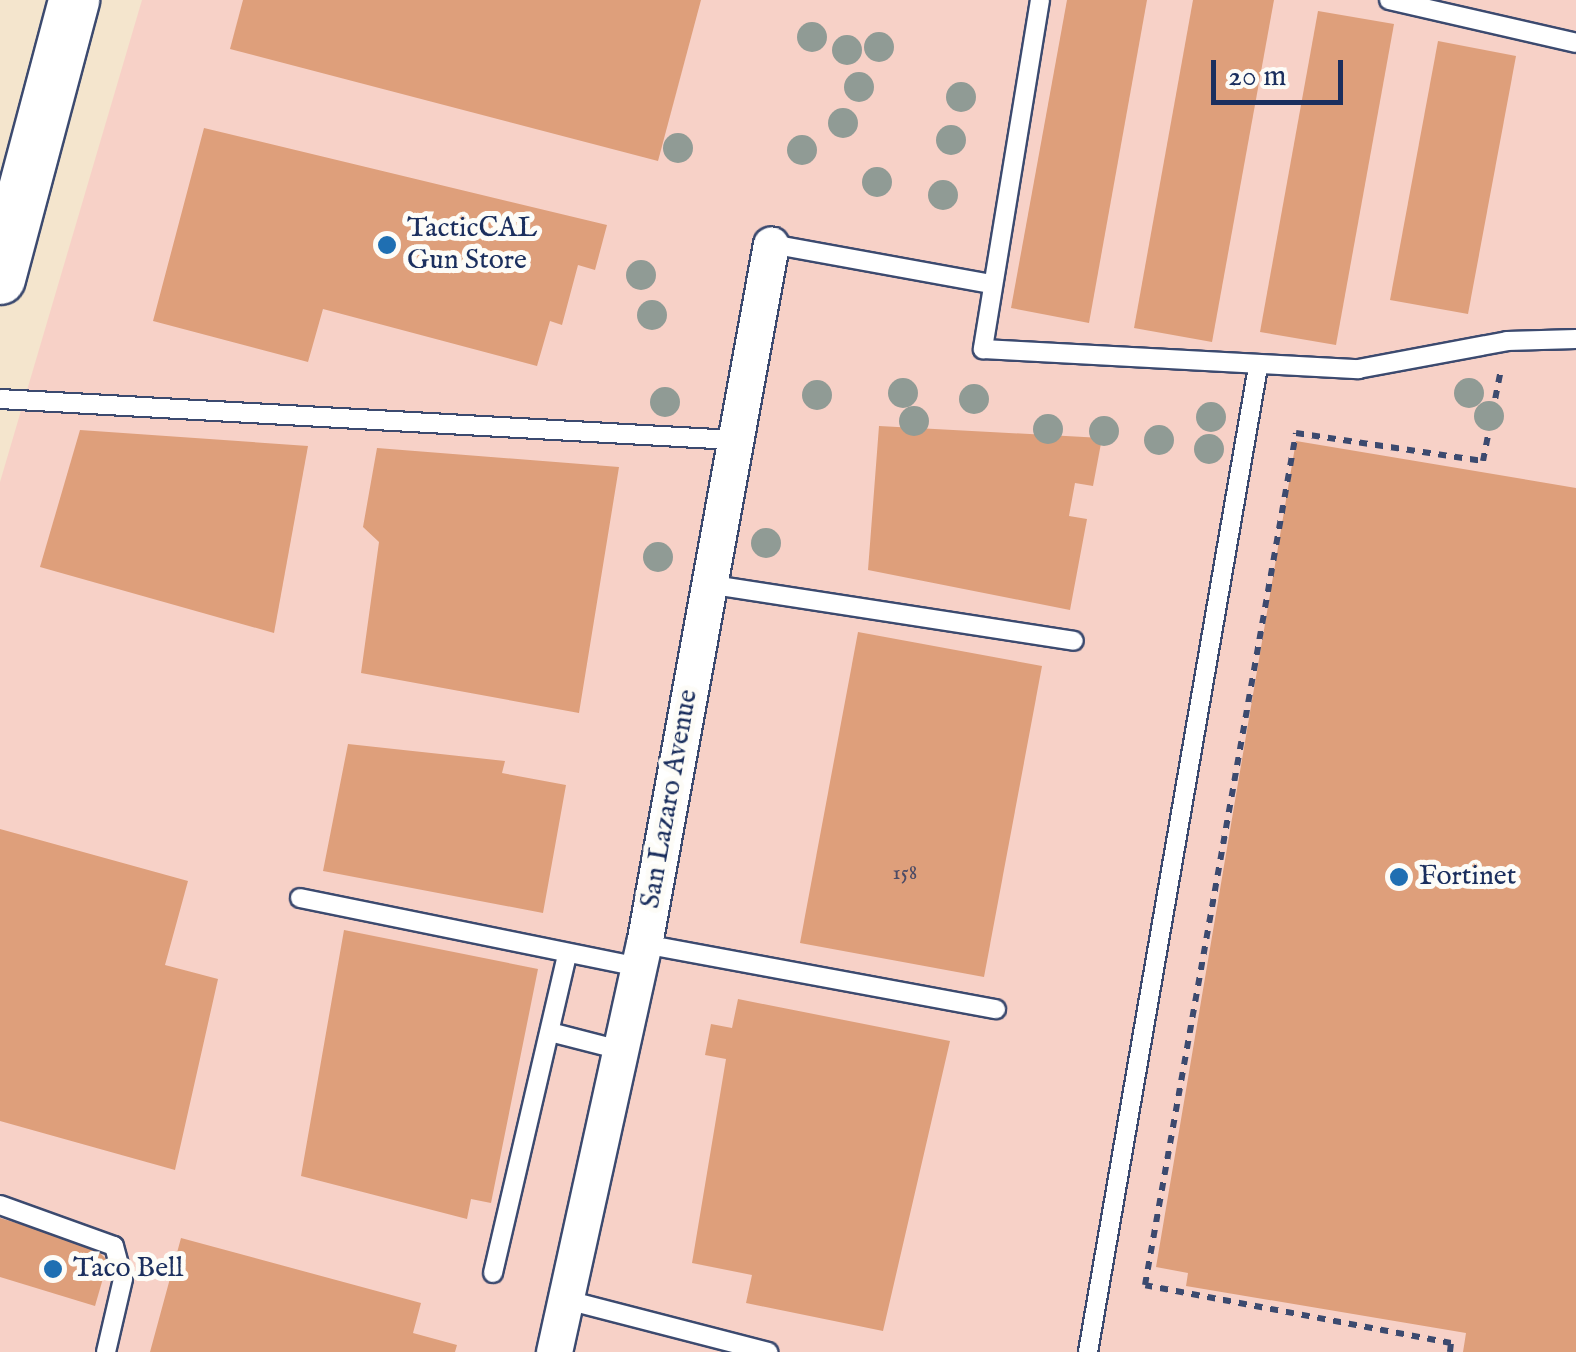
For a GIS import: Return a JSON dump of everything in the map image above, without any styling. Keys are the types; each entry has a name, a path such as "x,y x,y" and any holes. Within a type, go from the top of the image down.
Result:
{"main road":[{"path":"0,279 74,0"}],"street":[{"name":"San Lazaro Avenue","path":"554,1352 641,956 771,244"}],"lane":[{"path":"1040,0 983,349 1258,367 1358,368 1507,341 1576,338"},
{"path":"1389,0 1576,43"},
{"path":"771,244 992,284"},
{"path":"1088,1352 1258,367"},
{"path":"0,398 734,440"},
{"path":"707,584 1074,642"},
{"path":"300,898 567,956 641,956 996,1010"},
{"path":"492,1273 567,956"},
{"path":"550,1032 620,1050"},
{"path":"0,1206 114,1246 123,1278 106,1352"},
{"path":"567,1300 768,1352"}],"path":[{"path":"1450,1352 1451,1343 1144,1285 1296,433 1482,461 1507,341"}],"shaded area":[{"path":"142,0 1576,0 1576,1352 0,1352 0,482"}],"building":[{"path":"243,0 701,0 658,161 230,49"},
{"path":"1067,0 1147,0 1089,323 1011,308"},
{"path":"1193,0 1274,0 1212,342 1134,328"},
{"path":"1318,11 1394,24 1336,345 1260,332"},
{"path":"1438,41 1516,56 1468,314 1390,300"},
{"name":"TacticCAL Gun Store","path":"204,128 607,225 595,270 578,265 562,325 550,321 537,366 323,309 308,362 153,321"},
{"path":"879,426 1102,438 1093,486 1075,483 1069,516 1087,519 1070,610 868,570"},
{"path":"80,430 308,446 274,633 40,567"},
{"name":"Fortinet","path":"1296,441 1576,488 1576,1352 1463,1352 1466,1333 1186,1286 1188,1273 1156,1267"},
{"path":"377,448 619,467 579,713 361,673 379,542 363,527"},
{"path":"858,632 1042,666 984,977 800,943"},
{"path":"348,744 505,761 502,773 566,785 543,913 323,871"},
{"path":"0,829 188,881 165,965 218,979 175,1170 0,1121"},
{"path":"344,930 538,969 491,1203 471,1199 467,1219 301,1176"},
{"path":"738,999 950,1041 883,1331 746,1303 752,1275 692,1263 726,1059 705,1055 711,1024 732,1028"},
{"name":"Taco Bell","path":"0,1218 93,1246 108,1261 95,1306 0,1277"},
{"path":"181,1238 421,1303 413,1333 457,1345 455,1352 150,1352"}],"place":[{"name":"TacticCAL Gun Store","path":"387,245"},
{"name":"Fortinet","path":"1399,877"},
{"name":"Taco Bell","path":"53,1269"}]}
